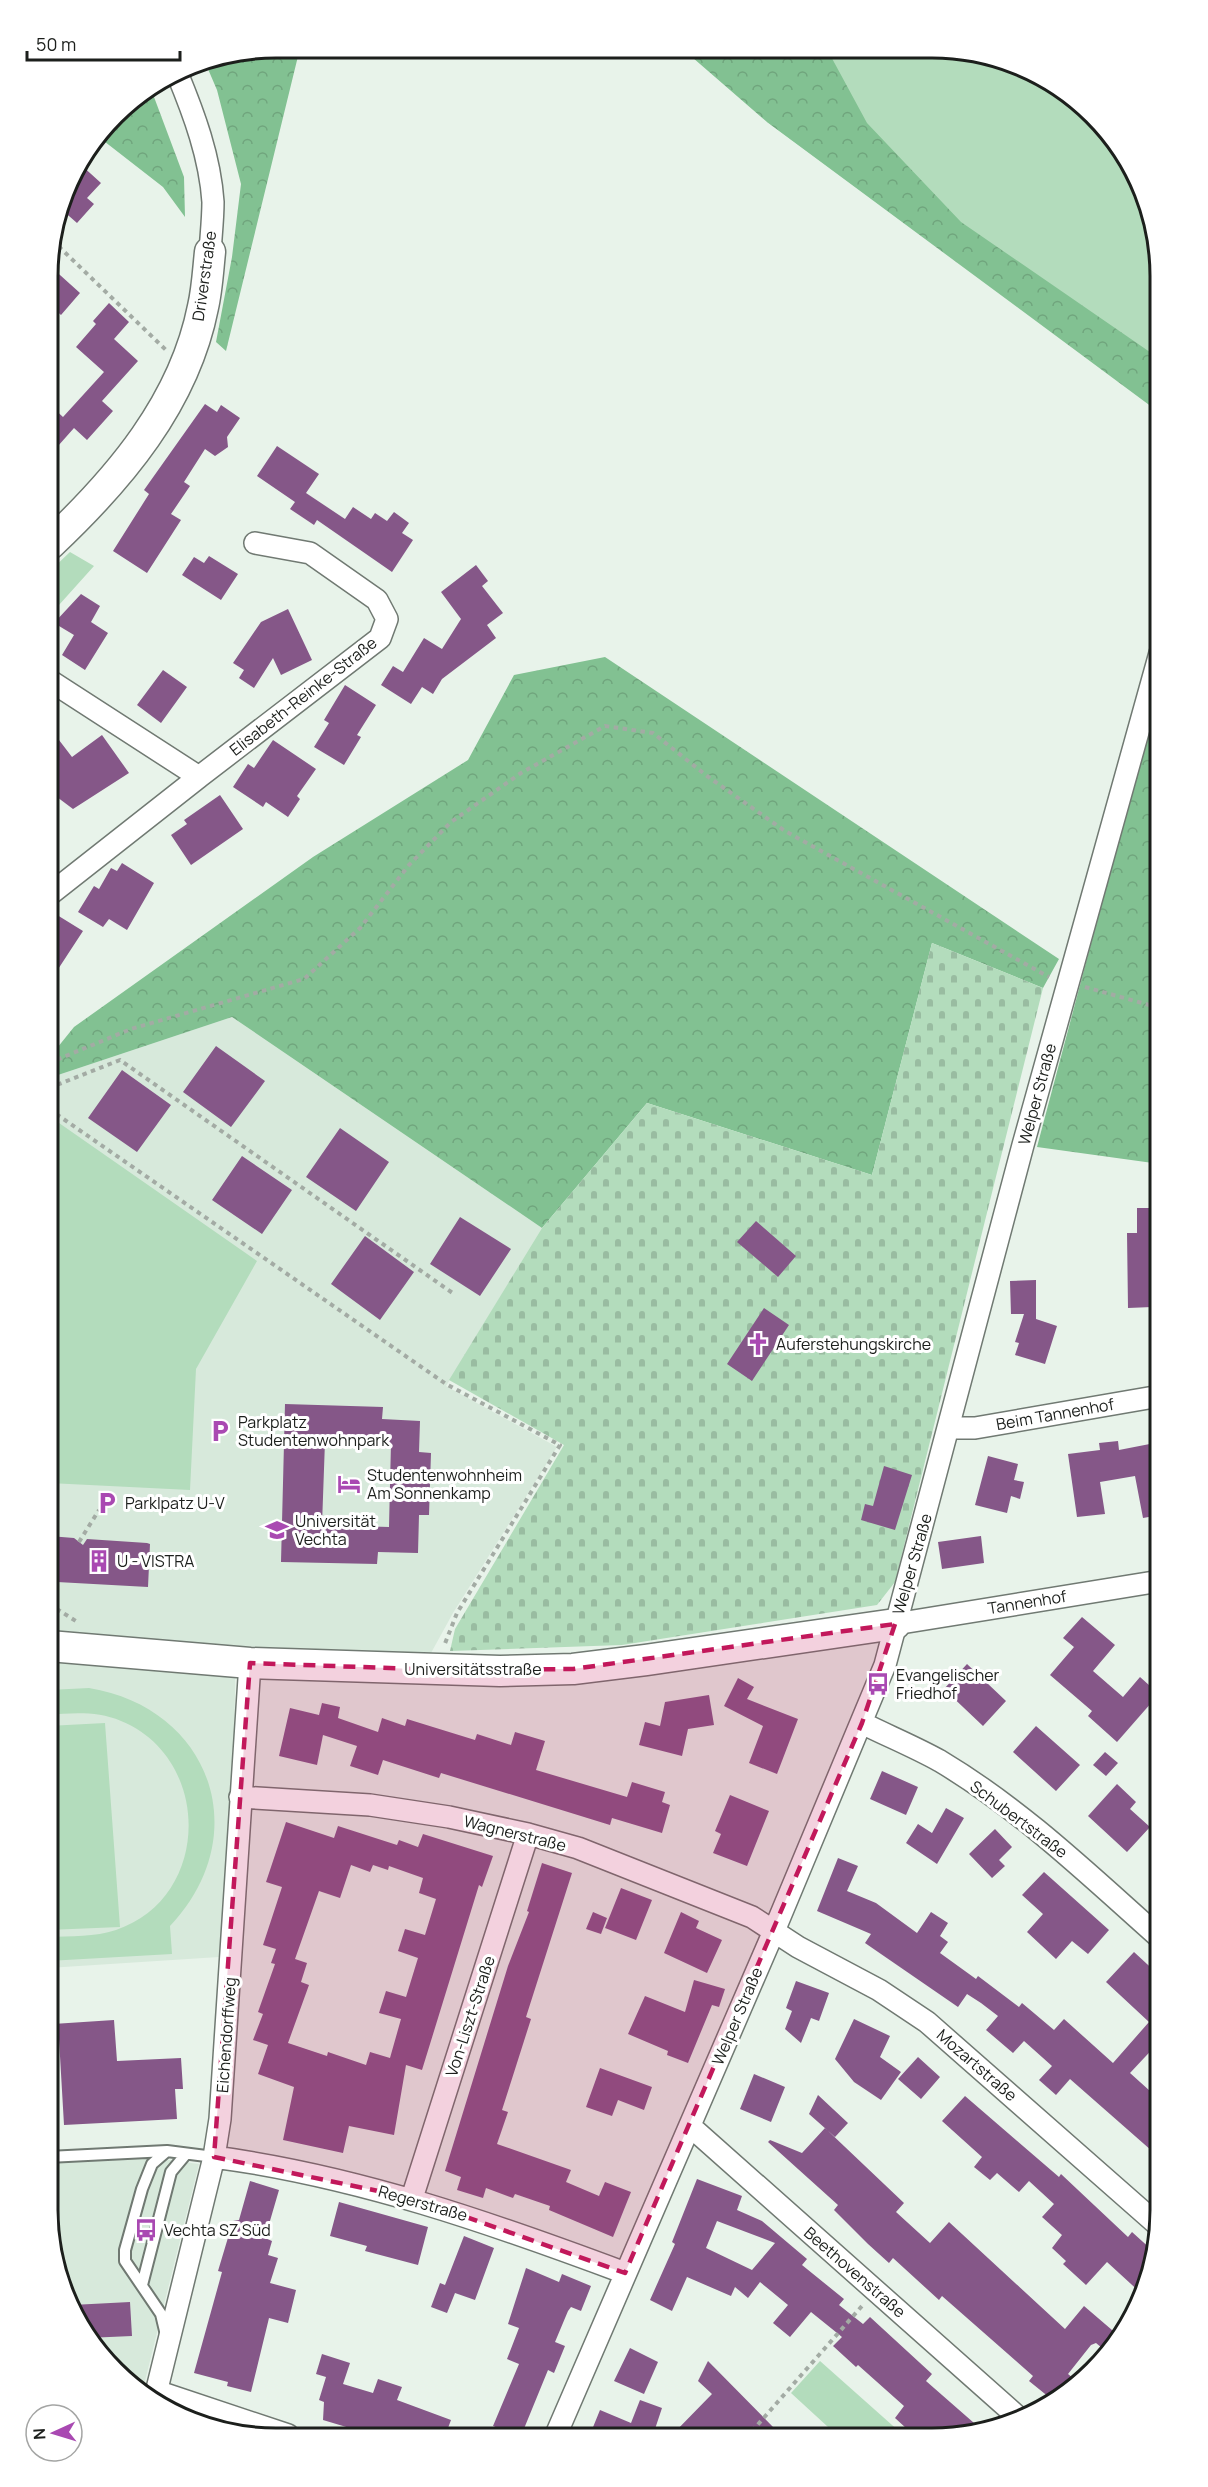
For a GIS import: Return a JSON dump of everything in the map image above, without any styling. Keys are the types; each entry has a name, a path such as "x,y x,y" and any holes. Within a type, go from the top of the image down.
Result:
{"street":[{"name":"Driverstraße","path":"58,536 112,482 143,441 187,362 203,308 213,202 205,150 180,81"},
{"name":"Elisabeth-Reinke-Straße","path":"58,888 380,638 387,619 377,600 310,553 255,543"},
{"path":"58,685 199,777"},
{"name":"Welper Straße","path":"559,2428 774,1930 885,1665 1068,982 1150,689"},
{"name":"Beim Tannenhof","path":"949,1428 975,1428 1150,1398"},
{"name":"Tannenhof","path":"895,1624 1150,1583"},
{"name":"Universitätsstraße","path":"58,1647 250,1662 443,1670 573,1669 895,1624"},
{"name":"Eichendorffweg","path":"156,2392 167,2339 214,2157 223,2086 250,1662"},
{"name":"Schubertstraße","path":"862,1724 938,1761 994,1797 1040,1831 1150,1929"},
{"name":"Wagnerstraße","path":"240,1797 370,1805 450,1817 528,1834 578,1848 657,1878 752,1917 774,1930"},
{"name":"Von-Liszt-Straße","path":"412,2198 528,1834"},
{"name":"Mozartstraße","path":"774,1930 798,1947 879,1990 927,2022 1149,2218"},
{"name":"Beethovenstraße","path":"690,2126 1013,2413"},
{"name":"Regerstraße","path":"214,2157 249,2162 412,2198 513,2230 625,2273"},
{"path":"171,2401 264,2428"}],"lane":[{"path":"58,2156 167,2151 214,2157"},
{"path":"167,2151 152,2164 148,2172 125,2250 125,2261 161,2314 167,2339"},
{"path":"142,2285 171,2172 186,2154"}],"path":[{"path":"60,248 162,344 167,352 173,350"},
{"path":"58,1059 131,1029 304,979 360,928 409,865 451,822 521,773 605,726 653,733 707,776 785,831 1042,974 1150,1005"},
{"path":"58,1084 120,1060 454,1294"},
{"path":"58,1116 446,1384 560,1445 457,1613 443,1649 443,1670"},
{"path":"79,1542 99,1510"},
{"path":"58,1610 82,1626"},
{"path":"755,2428 876,2289"}],"highlighted area":[{"path":"895,1624 862,1723 625,2273 412,2198 214,2157 250,1663 443,1670 573,1669"}],"shaded area":[{"name":"Universität Vechta","path":"232,1017 542,1228 446,1386 557,1447 453,1613 431,1653 236,1646 233,1785 219,1957 58,1967 58,1075"},
{"path":"154,2158 199,2164 144,2383 122,2365 95,2332 75,2294 60,2239 58,2163"}],"green space":[{"path":"298,58 226,351 216,342 232,257 241,184 217,90 208,70 248,60"},
{"path":"693,58 832,58 867,123 961,222 1150,352 1150,406 767,122"},
{"path":"822,58 960,60 1015,75 1053,95 1086,122 1113,155 1138,207 1148,248 1150,277 1150,403 767,122"},
{"path":"154,96 184,177 185,217 163,187 105,142 122,122"},
{"path":"70,552 94,566 58,606 58,563"},
{"path":"605,657 1059,959 1043,988 932,943 872,1175 647,1103 542,1228 232,1017 58,1075 58,1047 74,1027 313,857 468,760 514,675"},
{"path":"1150,722 1150,1163 1037,1147"},
{"path":"932,943 1043,988 895,1582 877,1605 622,1645 450,1651 455,1629 564,1445 449,1380 542,1228 647,1103 872,1175"},
{"path":"58,1122 257,1261 196,1369 190,1490 58,1483"},
{"path":"89,1688 131,1700 165,1721 191,1748 207,1780 214,1816 211,1853 196,1890 170,1926 172,1954 58,1960 58,1937 83,1936 116,1930 148,1913 170,1889 184,1860 189,1827 185,1795 172,1765 151,1739 112,1718 94,1714 58,1714 58,1690"},
{"path":"105,1723 120,1927 58,1930 58,1725"},
{"path":"820,2361 895,2428 829,2428 791,2393"}],"building":[{"path":"87,170 101,183 87,198 94,204 77,223 68,215"},
{"path":"58,273 80,293 61,315 58,312"},
{"path":"109,303 129,322 114,339 138,361 102,401 113,411 87,440 74,428 58,446 58,412 63,417 104,372 76,347 96,324 93,321"},
{"path":"205,404 217,412 221,405 240,418 227,437 228,447 215,456 205,449 184,482 190,486 171,514 181,520 147,573 113,551 149,494 144,490"},
{"path":"277,446 319,474 306,493 345,519 353,507 371,519 375,513 387,521 394,512 409,523 402,533 413,540 392,572 317,520 314,525 290,509 295,502 257,476"},
{"path":"209,556 238,574 221,600 182,575 194,557 204,563"},
{"path":"476,565 488,581 482,586 503,613 487,625 496,638 442,679 433,694 422,687 411,704 381,685 393,666 403,672 424,638 442,649 461,619 441,592"},
{"path":"81,594 100,606 91,622 108,633 85,670 62,655 74,635 58,625 58,619"},
{"path":"288,609 312,660 281,675 273,658 254,688 239,678 244,670 233,663 261,622"},
{"path":"163,670 187,687 161,723 137,705"},
{"path":"345,685 376,705 357,735 361,737 344,765 314,747 329,723 324,720"},
{"path":"102,735 129,773 73,809 58,798 58,739 72,757"},
{"path":"273,740 316,769 297,796 300,799 288,817 266,802 263,807 233,787 248,764 254,768"},
{"path":"220,795 243,829 191,865 171,835 187,824 184,820"},
{"path":"122,863 154,883 127,930 109,919 103,927 78,912 94,886 99,889 111,868 117,871"},
{"path":"58,916 83,931 58,969"},
{"path":"216,1046 265,1081 231,1127 183,1092"},
{"path":"122,1070 171,1105 137,1152 88,1118"},
{"path":"340,1128 389,1162 356,1211 306,1177"},
{"path":"242,1156 292,1190 262,1234 212,1200"},
{"path":"1137,1208 1150,1208 1150,1307 1128,1308 1127,1233 1137,1233"},
{"path":"460,1217 511,1249 480,1296 430,1264"},
{"path":"756,1221 796,1256 778,1277 737,1242"},
{"path":"365,1236 414,1272 380,1320 331,1284"},
{"path":"1036,1280 1036,1319 1057,1326 1045,1364 1015,1355 1019,1343 1015,1342 1024,1314 1011,1314 1010,1281"},
{"name":"Auferstehungskirche","path":"764,1308 789,1325 752,1381 727,1364"},
{"name":"Studentenwohnheim Am Sonnenkamp","path":"285,1404 383,1407 382,1419 420,1421 419,1452 431,1453 429,1515 419,1515 418,1553 378,1552 377,1564 281,1562","holes":["325,1441 391,1443 389,1527 322,1525"]},
{"path":"1118,1441 1119,1450 1150,1444 1150,1517 1143,1518 1135,1476 1100,1482 1105,1514 1077,1517 1068,1454 1100,1450 1099,1443"},
{"path":"988,1456 1018,1464 1014,1480 1024,1482 1020,1499 1011,1496 1007,1513 975,1505"},
{"path":"884,1466 912,1475 895,1530 861,1520 865,1504 873,1506"},
{"path":"981,1536 984,1563 942,1569 938,1542"},
{"name":"U - VISTRA","path":"58,1537 74,1538 83,1545 87,1539 150,1544 148,1587 58,1582"},
{"path":"1082,1617 1115,1645 1093,1671 1123,1697 1140,1677 1150,1686 1150,1704 1117,1742 1088,1716 1092,1711 1050,1675 1074,1647 1063,1638"},
{"path":"967,1664 1006,1701 983,1726 944,1689"},
{"path":"738,1678 754,1687 747,1699 798,1719 777,1774 749,1763 763,1726 724,1706"},
{"path":"709,1695 714,1725 688,1729 682,1756 639,1745 645,1722 660,1726 665,1702"},
{"path":"322,1703 340,1707 338,1718 378,1732 382,1718 405,1726 407,1719 475,1740 477,1734 511,1745 515,1732 545,1741 536,1770 627,1797 632,1782 665,1792 662,1802 670,1805 662,1833 612,1818 610,1825 441,1773 439,1778 383,1760 378,1775 350,1766 357,1746 323,1735 317,1765 279,1756 290,1708 319,1715"},
{"path":"1036,1726 1080,1765 1056,1791 1013,1752"},
{"path":"1105,1752 1118,1763 1106,1776 1093,1765"},
{"path":"882,1771 918,1787 906,1815 870,1799"},
{"path":"1117,1784 1136,1802 1130,1809 1150,1827 1127,1852 1088,1816"},
{"path":"730,1795 769,1811 747,1866 713,1853 721,1834 715,1831"},
{"path":"946,1808 964,1818 937,1864 906,1843 918,1824 932,1833"},
{"path":"286,1822 334,1838 338,1826 397,1845 399,1840 418,1847 423,1834 493,1856 482,1887 479,1885 422,2070 406,2065 394,2135 349,2126 343,2153 283,2140 294,2087 258,2074 268,2045 253,2040 263,2014 258,2012 275,1964 271,1963 276,1949 263,1945 282,1887 266,1882","holes":["351,1865 370,1872 373,1865 388,1870 389,1866 423,1878 419,1893 436,1899 425,1935 405,1929 398,1951 418,1958 406,1997 386,1991 379,2013 401,2019 390,2058 370,2052 366,2065 328,2052 327,2056 288,2043 309,1985 301,1982 307,1963 295,1959 319,1891 340,1898"]},
{"path":"995,1829 1012,1847 999,1860 1005,1866 992,1878 969,1854"},
{"path":"838,1858 858,1866 847,1891 876,1903 917,1933 931,1912 948,1923 940,1936 948,1942 940,1953 976,1979 978,1976 1019,2007 1022,2003 1054,2030 1064,2019 1113,2063 1149,2022 1106,1982 1134,1952 1150,1967 1150,2052 1130,2073 1150,2091 1150,2149 1070,2079 1056,2095 1039,2080 1052,2066 1024,2041 1013,2053 986,2030 998,2016 981,2003 967,1994 958,2007 865,1943 871,1934 817,1911"},
{"path":"542,1863 572,1873 526,2017 531,2019 502,2110 508,2112 497,2144 571,2170 566,2182 599,2196 605,2182 631,2192 613,2237 549,2210 550,2206 515,2194 513,2198 486,2188 483,2198 457,2190 461,2177 445,2171 508,1966 529,1912 527,1911"},
{"path":"1044,1872 1109,1930 1088,1954 1072,1941 1056,1959 1027,1932 1043,1914 1022,1895"},
{"path":"621,1888 652,1900 636,1940 605,1928"},
{"path":"593,1912 607,1918 601,1934 586,1929"},
{"path":"681,1912 699,1921 696,1928 722,1940 707,1973 664,1953"},
{"path":"694,1980 725,1989 719,2007 712,2005 688,2063 667,2055 668,2051 628,2034 645,1996 685,2012"},
{"path":"796,1981 829,1993 819,2021 811,2018 801,2043 785,2029 792,2011 786,2008"},
{"path":"854,2019 890,2036 880,2057 901,2072 881,2100 854,2082 835,2059"},
{"path":"114,2020 117,2061 181,2058 183,2089 175,2089 177,2119 64,2125 58,2024"},
{"path":"918,2057 940,2077 921,2099 898,2079"},
{"path":"600,2068 652,2087 644,2110 618,2100 612,2116 586,2107"},
{"path":"754,2074 785,2087 771,2122 740,2109"},
{"path":"818,2095 848,2123 835,2137 809,2114"},
{"path":"965,2096 1059,2177 1061,2174 1128,2237 1132,2232 1147,2245 1135,2288 1107,2262 1086,2285 1063,2264 1066,2261 1052,2248 1062,2235 1042,2217 1054,2204 1029,2181 1019,2192 997,2173 990,2180 974,2167 982,2157 942,2121"},
{"path":"825,2128 904,2203 896,2212 930,2243 949,2222 1065,2329 1084,2306 1113,2332 1101,2347 1096,2343 1091,2345 1068,2374 1072,2377 1047,2395 1029,2381 1033,2376 942,2296 939,2300 893,2258 889,2263 868,2244 834,2210 838,2205 768,2142 770,2140 802,2153"},
{"path":"697,2179 742,2196 737,2210 762,2221 807,2259 802,2265 844,2299 839,2305 863,2324 870,2317 932,2374 926,2381 974,2423 960,2427 906,2428 895,2418 904,2406 833,2346 842,2337 811,2312 790,2337 773,2323 788,2305 760,2282 748,2298 735,2287 731,2296 687,2277 672,2311 650,2300 675,2244 672,2242","holes":["717,2221 775,2243 752,2270 706,2248"]},
{"path":"250,2181 279,2190 265,2238 272,2241 268,2255 278,2258 270,2283 296,2290 288,2323 269,2318 251,2392 227,2386 228,2382 194,2373 222,2272 218,2271 233,2221 239,2220"},
{"path":"339,2202 428,2227 418,2265 365,2251 367,2246 330,2236"},
{"path":"464,2236 494,2248 475,2300 455,2293 447,2313 431,2307 440,2283 445,2285"},
{"path":"526,2268 559,2282 562,2274 591,2286 581,2311 571,2307 568,2311 555,2342 565,2346 554,2373 548,2370 524,2428 493,2426 519,2364 507,2359 519,2328 508,2324"},
{"path":"130,2302 132,2336 99,2337 80,2305"},
{"path":"630,2348 658,2362 644,2394 614,2381"},
{"path":"322,2354 350,2363 343,2384 373,2393 378,2379 402,2387 397,2400 451,2420 448,2428 350,2428 323,2420 324,2402 319,2400 326,2377 316,2374"},
{"path":"708,2361 774,2428 679,2428 712,2394 698,2381"},
{"path":"640,2400 662,2408 655,2428 593,2428 600,2410 631,2423"}],"place":[{"name":"Auferstehungskirche","path":"758,1344"},
{"name":"Parkplatz Studentenwohnpark","path":"220,1431"},
{"name":"Studentenwohnheim Am Sonnenkamp","path":"349,1484"},
{"name":"Parklpatz U-V","path":"107,1503"},
{"name":"Universität Vechta","path":"277,1530"},
{"name":"U - VISTRA","path":"99,1561"},
{"name":"Evangelischer Friedhof","path":"878,1684"},
{"name":"Vechta SZ Süd","path":"146,2230"}]}
